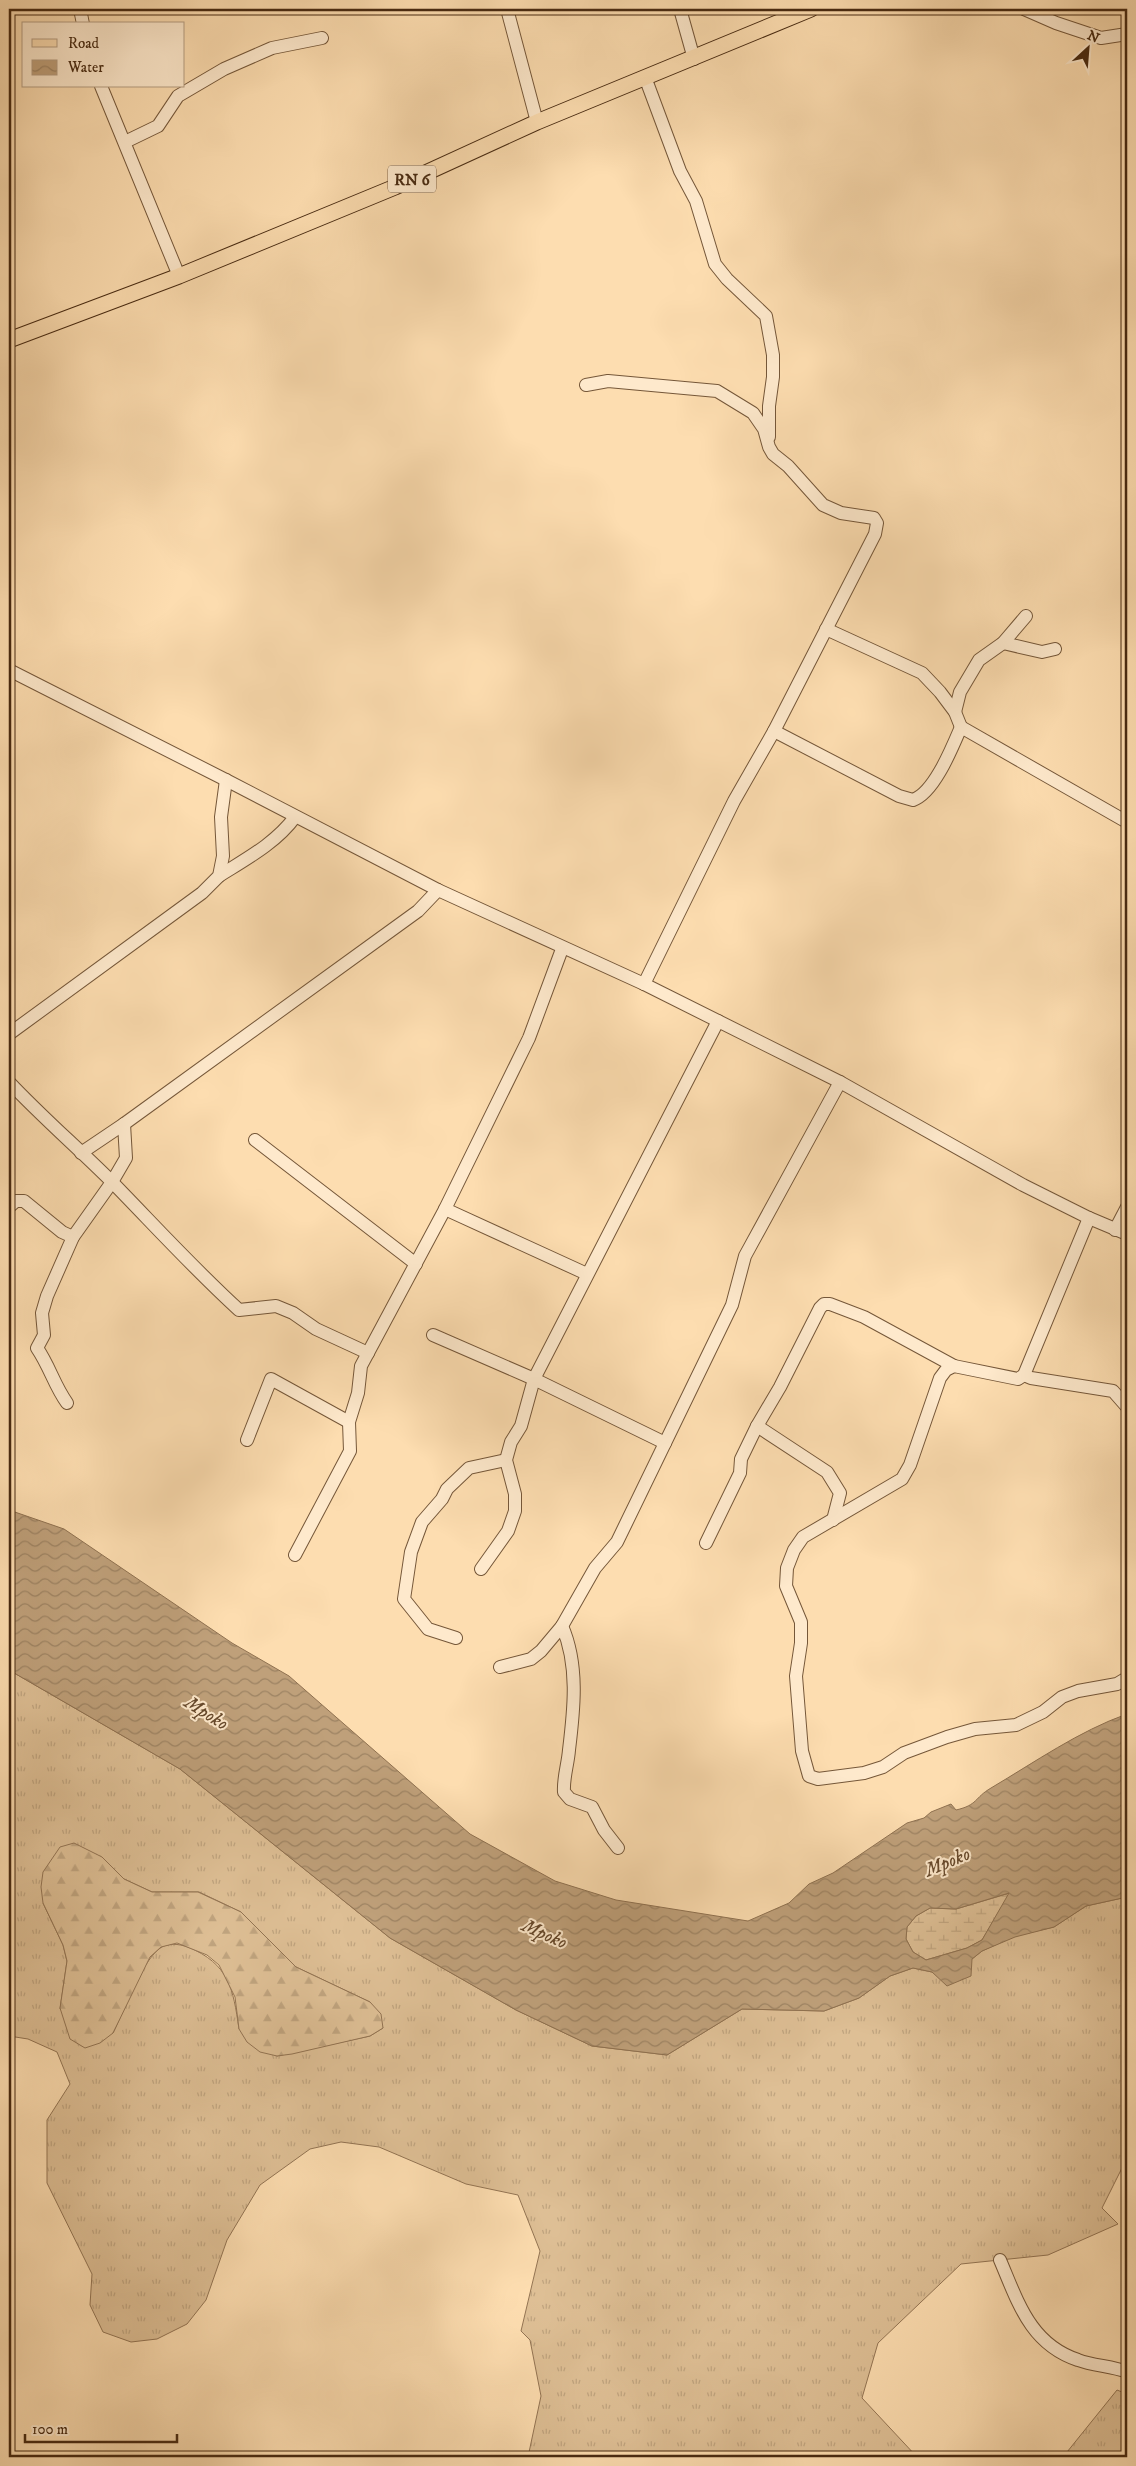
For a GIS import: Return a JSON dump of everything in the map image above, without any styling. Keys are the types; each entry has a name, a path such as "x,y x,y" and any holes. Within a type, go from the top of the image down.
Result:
{"main road":[{"name":"RN 6","path":"9,340 179,276 395,187 537,122 811,9"}],"street":[{"path":"80,9 83,22"},
{"path":"507,9 537,122"},
{"path":"680,9 694,58"},
{"path":"1024,9 1056,23 1101,38 1127,34"},
{"path":"125,142 158,126 178,96 224,69 272,48 322,38"},
{"path":"645,77 680,171 696,201 715,264 727,279 766,316 773,355 773,377 769,406 769,447"},
{"path":"102,88 179,276"},
{"path":"586,385 608,382 717,391 753,413 764,429 769,447 822,505 841,513 874,518 877,523 875,534 774,731 734,801 644,984"},
{"path":"955,712 960,692 979,660 1003,643 1026,616"},
{"path":"826,628 922,673 955,712 961,727 1127,822"},
{"path":"1003,643 1042,652 1055,649"},
{"path":"9,670 438,890 562,949 644,984 840,1082 1015,1180 1088,1218 1121,1232 1127,1207"},
{"path":"774,731 899,796 913,800 926,793 950,751 961,727"},
{"path":"219,876 223,856 221,818 226,780"},
{"path":"9,1034 202,893 219,876 274,840 295,817"},
{"path":"81,1153 124,1124 418,911 438,890"},
{"path":"295,1555 350,1451 349,1422 358,1393 361,1366 445,1209 529,1038 562,949"},
{"path":"481,1569 508,1531 515,1511 515,1494 506,1460 511,1442 522,1426 534,1379 718,1022"},
{"path":"9,1082 112,1182 164,1237 186,1256 208,1282 239,1310 276,1306 293,1313 316,1329 368,1353"},
{"path":"500,1667 531,1659 541,1651 562,1626 595,1568 617,1542 664,1443 704,1367 732,1305 745,1256 840,1082"},
{"path":"67,1403 56,1388 52,1371 37,1348 44,1335 42,1313 47,1296 73,1237 112,1182 126,1158 124,1124"},
{"path":"255,1140 416,1264"},
{"path":"9,1207 16,1201 24,1200 62,1232 73,1237"},
{"path":"445,1209 587,1274"},
{"path":"706,1543 740,1473 741,1459 757,1426 780,1387 820,1308 824,1304 830,1304 864,1316 954,1366 1018,1379 1024,1375 1088,1218"},
{"path":"433,1335 534,1379 664,1443"},
{"path":"954,1366 946,1370 940,1378 910,1465 902,1479 803,1537 794,1550 787,1568 786,1586 801,1622 801,1643 796,1676 802,1751 809,1776 818,1779 864,1773 883,1767 904,1753 947,1737 975,1729 1016,1725 1043,1712 1062,1697 1118,1684 1127,1678"},
{"path":"1024,1375 1031,1378 1113,1391 1127,1408"},
{"path":"247,1440 271,1379 349,1422"},
{"path":"757,1426 827,1472 840,1493 833,1520"},
{"path":"456,1638 428,1629 404,1599 411,1552 422,1522 452,1484 468,1468 506,1460"},
{"path":"562,1626 569,1642 574,1677 564,1792 570,1799 592,1807 604,1830 618,1848"},
{"path":"1000,2260 1023,2314 1042,2340 1078,2360 1127,2372"}],"green space":[{"path":"9,1670 180,1769 390,1938 516,2010 592,2046 667,2055 742,2009 824,2011 859,1998 890,1976 913,1968 932,1972 972,1959 982,1951 1015,1936 1054,1927 1086,1906 1127,1897 1127,2158 1102,2208 1118,2224 1048,2255 961,2264 878,2343 862,2398 917,2457 528,2457 541,2396 530,2340 521,2331 540,2251 518,2195 466,2184 379,2147 341,2142 310,2149 260,2185 227,2240 206,2300 187,2324 157,2339 131,2342 103,2332 90,2305 92,2274 47,2183 47,2120 70,2084 57,2052 28,2039 9,2036","holes":["102,1857 124,1879 152,1892 199,1892 241,1912 296,1967 370,2002 383,2028 370,2036 277,2056 239,2029 231,1990 221,1970 202,1954 177,1944 169,1944 162,1947 152,1956 139,1976 113,2033 60,2009 67,1961 63,1945 43,1903"]},
{"path":"74,1843 102,1857 124,1879 152,1892 198,1892 241,1912 296,1967 370,2002 381,2014 383,2028 370,2036 292,2054 277,2056 260,2052 247,2042 239,2029 235,1997 219,1965 207,1955 177,1943 161,1947 150,1957 113,2033 100,2043 85,2048 70,2039 60,2008 67,1961 63,1945 43,1903 41,1887 43,1872 60,1847"},
{"path":"1010,1893 982,1940 967,1948 926,1960 913,1952 906,1939 907,1927 916,1916 930,1908 956,1909"},
{"path":"1117,2390 1127,2394 1127,2457 1063,2457"}],"water":[{"name":"Mpoko","path":"9,1510 64,1529 232,1643 289,1676 470,1834 555,1881 616,1900 748,1921 789,1903 809,1884 833,1873 907,1823 924,1818 931,1812 951,1804 956,1810 968,1806 991,1788 1058,1748 1092,1729 1127,1714 1127,1897 1086,1906 1054,1927 1015,1937 982,1951 972,1959 971,1976 947,1986 932,1972 913,1968 890,1976 859,1998 824,2011 742,2009 667,2055 592,2046 516,2010 390,1938 180,1769 9,1670","holes":["1009,1893 982,1940 967,1948 926,1960 913,1952 906,1939 907,1927 916,1916 930,1908 956,1909"]}]}
